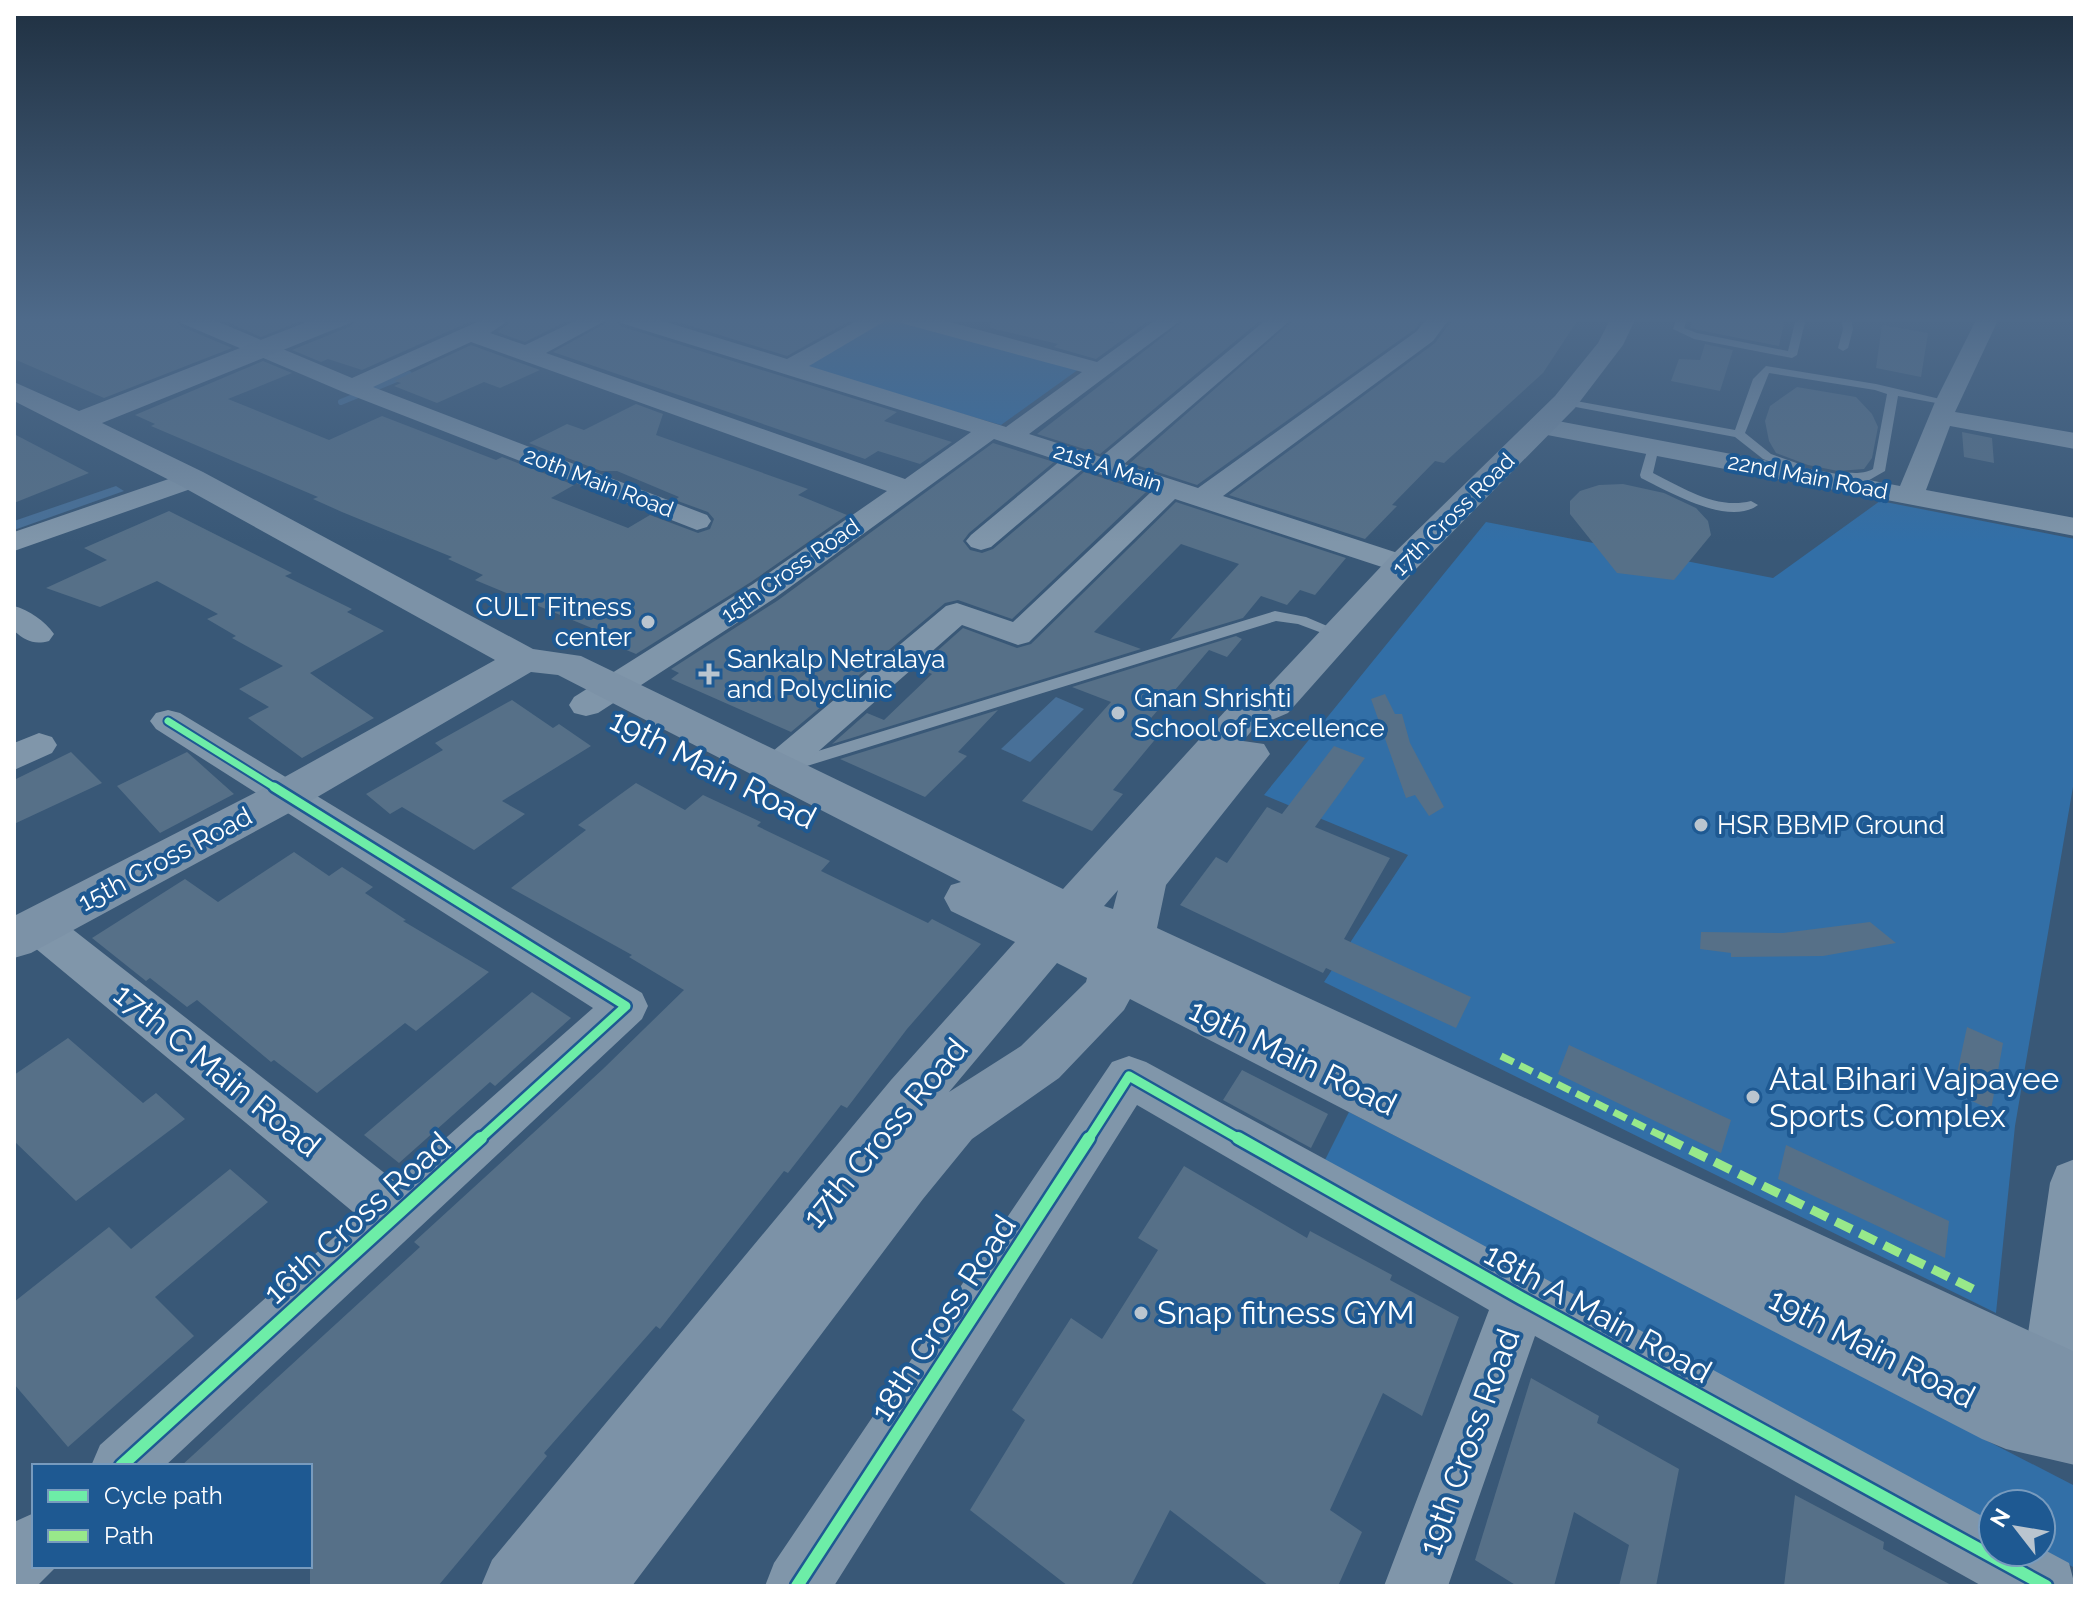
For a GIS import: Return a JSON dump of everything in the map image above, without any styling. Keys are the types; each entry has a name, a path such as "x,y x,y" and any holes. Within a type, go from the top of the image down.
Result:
{"main road":[{"name":"19th Main Road","path":"19,393 175,470 524,660 536,680 600,696 774,770 1017,890 1062,925"},
{"path":"78,422 153,393"},
{"name":"17th Cross Road","path":"586,1586 902,1180 952,1121 969,1076 1062,925 1241,718 1274,704 1402,564 1572,393"},
{"name":"15th Cross Road","path":"26,932 287,795 524,660"},
{"name":"19th Main Road","path":"600,696 1124,954 1242,1030 2006,1415 2062,1406"},
{"name":"17th Cross Road","path":"518,1586 911,1097 969,1076 1040,1062 1106,995 1124,954 1144,880 1269,729 1274,704"}],"street":[{"name":"20th Main Road","path":"367,393 697,521"},
{"path":"638,393 908,489"},
{"name":"21st A Main","path":"869,393 1093,462 1402,564"},
{"name":"15th Cross Road","path":"600,696 764,591 908,489 1064,393"},
{"path":"981,541 1184,393"},
{"path":"774,770 957,613 1018,635 1187,493 1339,393"},
{"path":"1910,495 1952,393"},
{"path":"1944,409 2075,441"},
{"name":"22nd Main Road","path":"1542,426 2075,527"},
{"path":"14,515 175,470"},
{"path":"14,542 175,470"},
{"path":"14,616 38,634 14,644"},
{"path":"168,721 287,795"},
{"name":"16th Cross Road","path":"123,1464 626,1006 287,795"},
{"name":"17th C Main Road","path":"26,932 397,1215"},
{"name":"18th A Main Road","path":"1129,1076 1521,1298 2046,1586"},
{"name":"18th Cross Road","path":"797,1586 1129,1076"},
{"path":"2062,1406 2075,1183"},
{"name":"19th Cross Road","path":"1416,1586 1521,1298"},
{"path":"14,1563 32,1547"}],"lane":[{"path":"1739,434 1754,393"},
{"path":"1565,402 1739,434 1759,453 1780,464 1864,479 1879,471 1893,393"},
{"path":"1895,393 1944,409"},
{"path":"1653,447 1646,475 1715,505 1743,509 1751,505"},
{"path":"774,770 1275,616 1301,620 1338,634"}],"shaded area":[{"path":"889,393 1046,393 1001,425"},
{"path":"116,486 124,491 14,530 14,521"},
{"name":"HSR BBMP Ground","path":"1880,501 2075,539 2075,775 2015,1126 1996,1313 1324,982 1408,855 1264,795 1486,522 1773,578"},
{"path":"1056,697 1084,709 1030,762 1001,749"},
{"path":"1349,1112 2075,1486 2075,1568 2057,1558 2057,1488 1977,1488 1977,1517 1320,1170"}],"building":[{"path":"92,393 118,393 104,398"},
{"path":"188,393 244,393 228,399 329,440 382,416 496,460 502,457 574,485 551,498 628,528 650,515 698,533 710,529 714,519 708,512 675,500 679,497 617,471 601,471 529,443 567,424 584,430 636,404 663,414 656,435 808,489 798,495 847,515 751,582 636,654 593,636 599,631 475,580 483,575 448,559 452,557 342,512 313,499 318,497 151,426 155,424 135,415"},
{"path":"411,393 460,393 437,403"},
{"path":"672,393 835,393 897,412 884,421 952,442 920,464 878,451 865,459"},
{"path":"1090,393 1174,393 1100,454 1037,434"},
{"path":"1211,393 1326,393 1197,485 1130,463"},
{"path":"1368,393 1521,393 1444,463 1435,461 1392,505 1397,506 1365,539 1229,495"},
{"path":"1789,393 1830,393 1856,397 1872,414 1878,427 1872,458 1864,469 1838,471 1808,465 1776,453 1769,441 1765,421 1770,406"},
{"path":"1962,432 1992,438 1994,463 1964,457"},
{"path":"14,434 89,473 14,503"},
{"path":"993,443 1054,462 969,533 963,541 970,550 982,553 993,549 1084,472 1146,492 1012,619 958,600 945,603 791,732 671,679 679,673 671,669 777,601"},
{"path":"1623,484 1664,493 1696,508 1708,521 1711,535 1674,580 1617,573 1570,514 1570,501 1580,491 1599,485"},
{"path":"1176,502 1346,558 1315,595 1300,590 1287,605 1261,596 1243,618 1170,640 1239,564 1181,544 1094,632 1141,649 832,744 867,713 884,720 932,674 918,668 963,628 1017,648 1031,644"},
{"path":"169,511 292,573 285,576 352,609 347,612 384,631 310,673 374,718 302,758 248,718 269,707 239,689 283,666 232,638 236,636 207,619 218,614 157,581 100,607 46,588 107,560 84,548"},
{"path":"1236,636 1242,639 1227,657 1209,650 1146,724 1163,730 1113,790 1123,794 1092,831 1022,801 1111,702 1072,687"},
{"path":"1385,694 1395,714 1402,714 1410,743 1444,807 1429,816 1415,795 1406,798 1371,699"},
{"path":"512,700 553,728 559,724 591,746 502,801 525,814 474,850 402,807 390,814 366,794 443,750 435,743"},
{"path":"998,710 958,752 967,756 925,797 840,759"},
{"path":"1334,746 1365,758 1315,827 1390,858 1344,939 1471,997 1456,1028 1326,968 1323,973 1180,905 1216,857 1227,863 1267,807 1282,814"},
{"path":"71,752 102,783 14,824 14,780"},
{"path":"187,752 234,794 160,833 117,786"},
{"path":"636,783 685,810 703,795 761,822 757,826 830,861 821,871 928,923 932,919 981,944 907,1029 847,1108 841,1105 788,1173 784,1171 660,1329 656,1326 544,1453 547,1456 438,1586 310,1586 312,1464 183,1464 420,1247 414,1242 603,1069 684,990 629,957 632,955 511,888 586,830 578,825"},
{"path":"294,852 329,876 342,867 373,887 365,893 406,920 403,921 489,972 416,1031 405,1023 317,1093 274,1060 271,1062 197,1000 187,1007 150,978 146,981 92,938 185,879 218,902"},
{"path":"1870,922 1896,943 1823,956 1731,957 1731,953 1700,949 1701,932 1783,933"},
{"path":"532,992 571,1018 495,1086 490,1082 399,1163 364,1135"},
{"path":"1967,1027 2003,1043 1991,1110 1953,1092"},
{"path":"68,1038 143,1103 156,1093 185,1119 76,1201 14,1141 14,1075"},
{"path":"1569,1045 1731,1120 1721,1153 1558,1074"},
{"path":"1242,1070 1328,1114 1311,1148 1223,1100"},
{"path":"1786,1145 1949,1221 1945,1258 1778,1179"},
{"path":"1184,1166 1307,1238 1310,1231 1392,1275 1390,1280 1459,1317 1422,1416 1383,1393 1330,1510 1362,1532 1338,1586 1269,1586 1170,1510 1131,1586 1068,1586 970,1510 1025,1420 1012,1410 1071,1318 1102,1339 1158,1250 1138,1238"},
{"path":"230,1169 268,1202 155,1297 194,1336 68,1447 14,1384 14,1302 109,1227 131,1249"},
{"path":"1531,1378 1599,1416 1597,1423 1679,1469 1656,1586 1619,1586 1629,1545 1574,1512 1554,1586 1517,1586 1475,1560"},
{"path":"1795,1495 1884,1542 1883,1549 1953,1586 1784,1586"}],"waterway":[{"path":"341,402 364,393"}],"marked path":[{"path":"1501,1056 1973,1289"}],"cycle path":[{"path":"123,1464 626,1006 168,721"},
{"path":"797,1586 1129,1076 1521,1298 2046,1586"}],"place":[{"name":"CULT Fitness center","path":"648,622"},
{"name":"Sankalp Netralaya and Polyclinic","path":"709,674"},
{"name":"Gnan Shrishti School of Excellence","path":"1118,713"},
{"name":"HSR BBMP Ground","path":"1701,825"},
{"name":"Atal Bihari Vajpayee Sports Complex","path":"1753,1097"},
{"name":"Snap fitness GYM","path":"1141,1313"}]}
